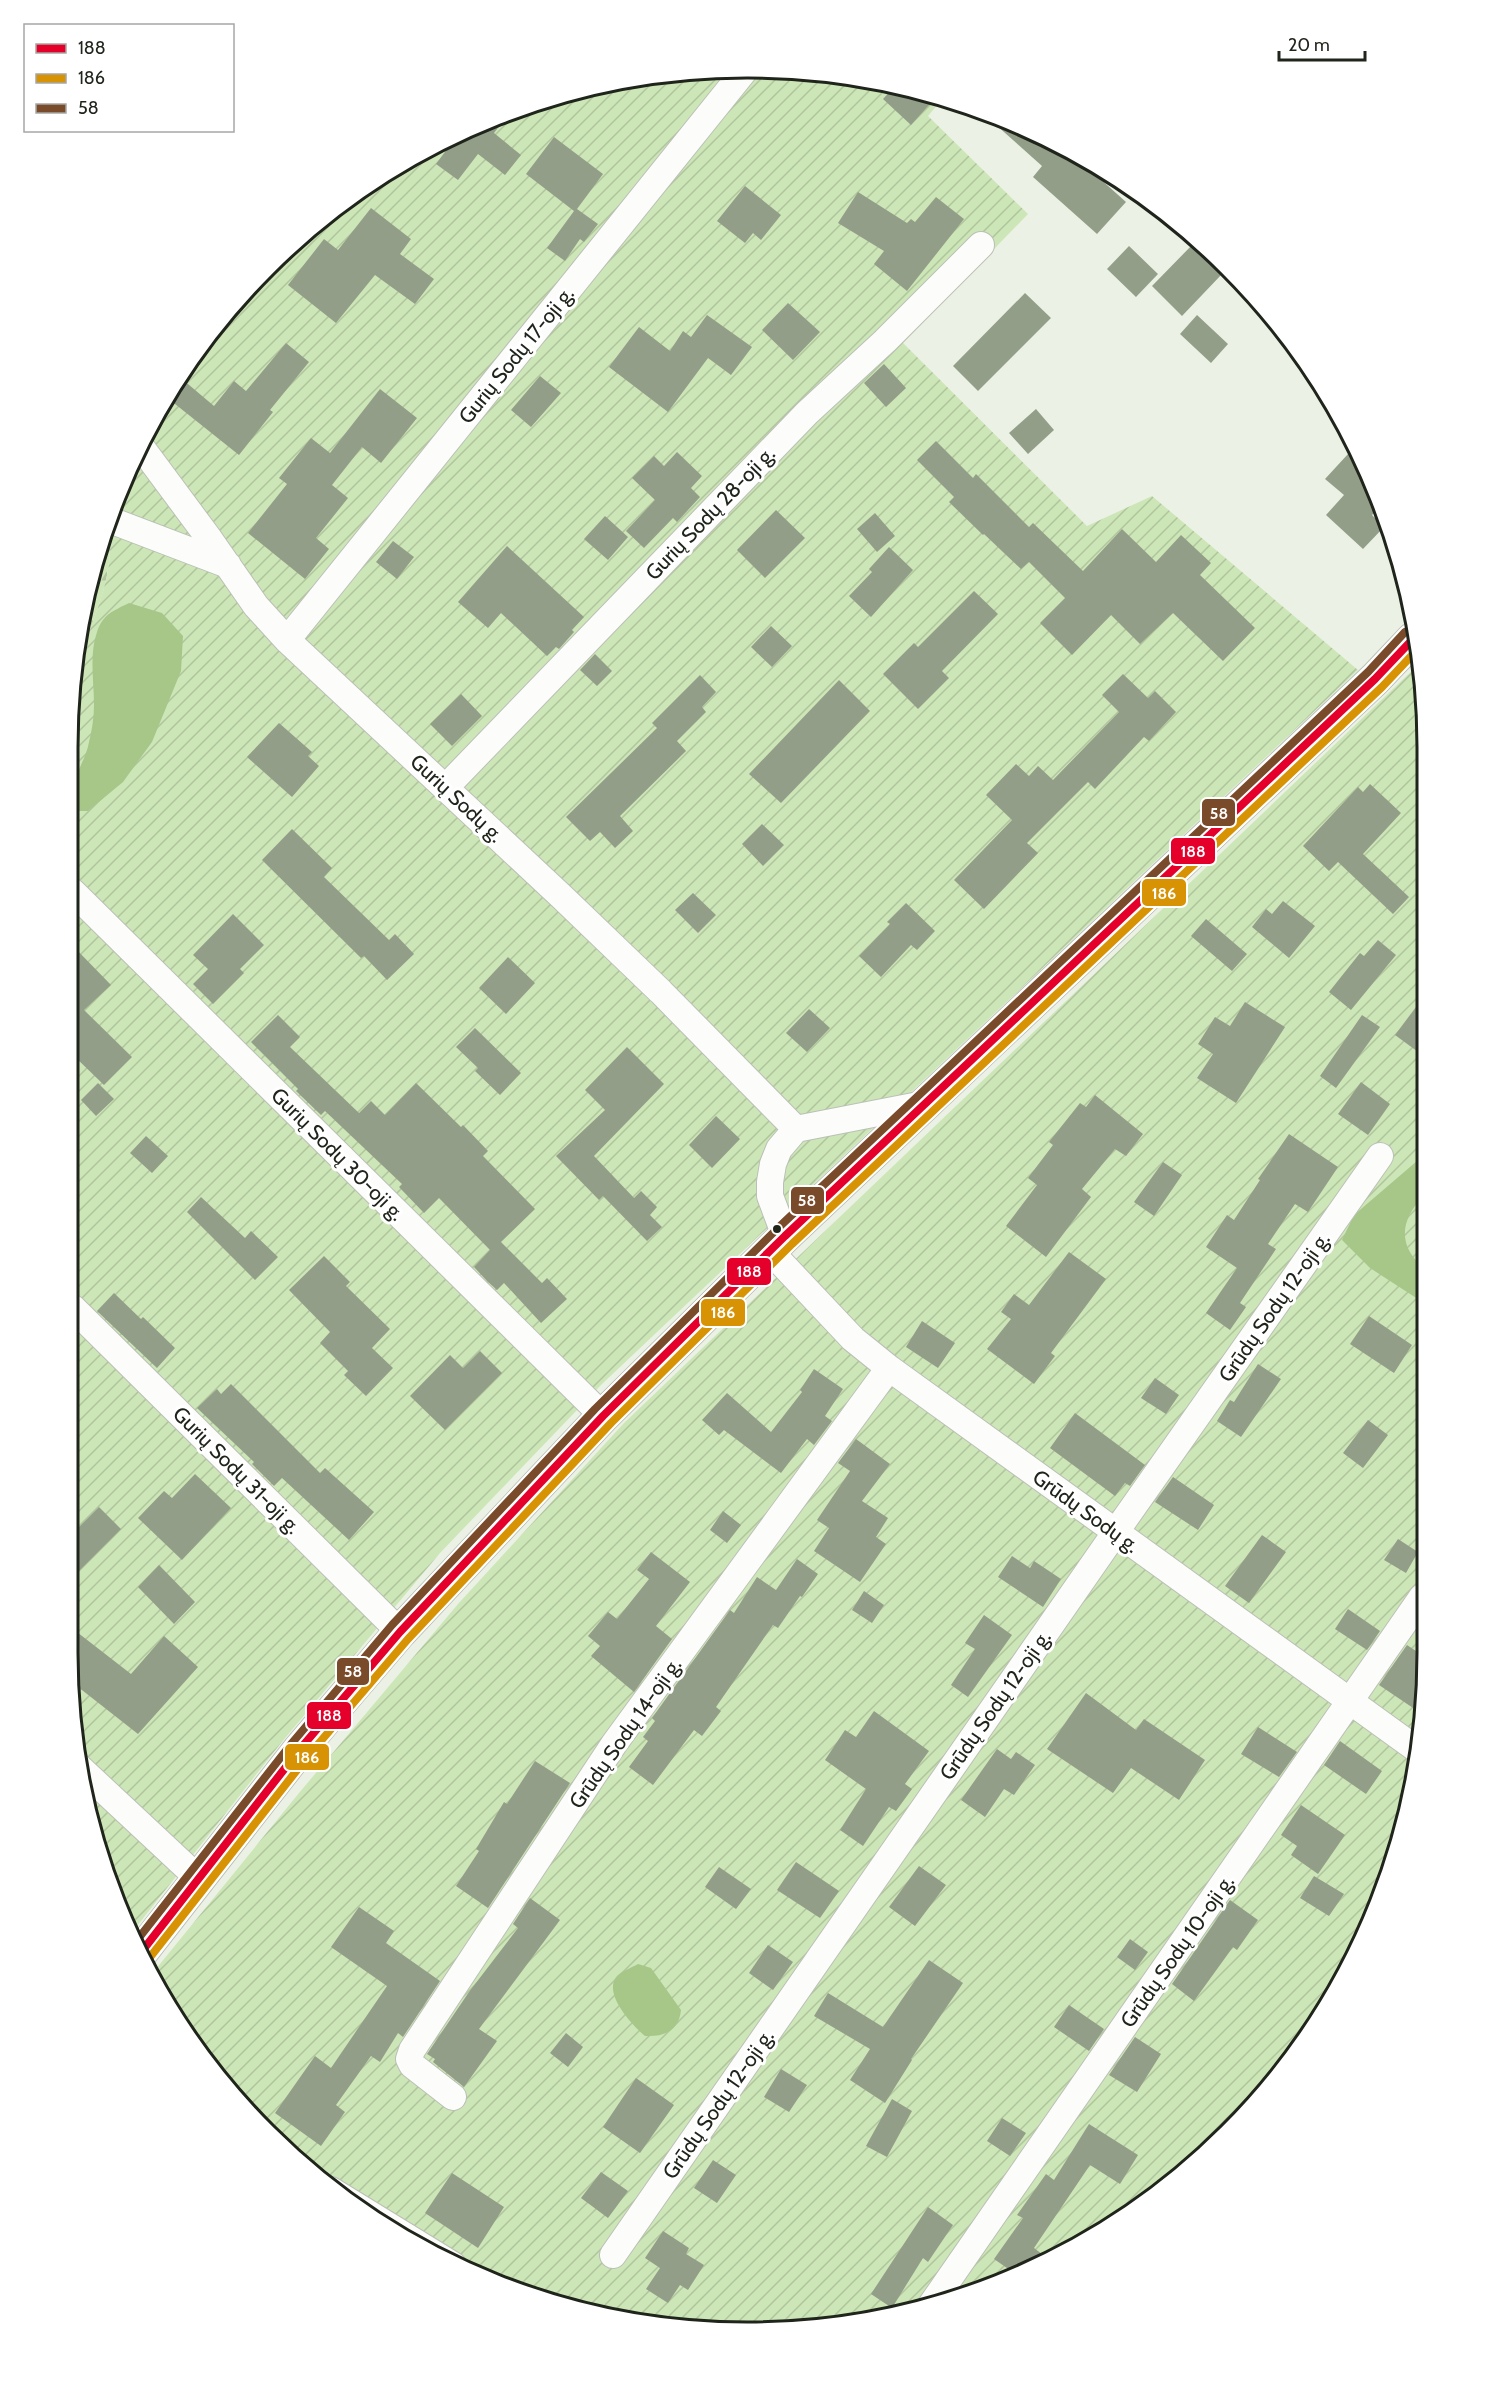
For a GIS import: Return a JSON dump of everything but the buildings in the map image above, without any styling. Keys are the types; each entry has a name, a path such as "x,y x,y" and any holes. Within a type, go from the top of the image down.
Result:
{"main road":[{"path":"146,1946 300,1749 400,1632 603,1416 924,1104 1375,679 1408,644"}],"street":[{"name":"Gurių Sodų 17-oji g.","path":"287,640 738,78"},
{"name":"Gurių Sodų 28-oji g.","path":"446,787 807,413 885,341 981,246"},
{"name":"Gurių Sodų g.","path":"146,453 256,606 287,640 446,787 661,992 796,1129"},
{"path":"117,523 228,565"},
{"name":"Gurių Sodų 30-oji g.","path":"78,900 603,1416"},
{"path":"778,1244 770,1182 773,1164 779,1149 796,1129 924,1104"},
{"name":"Grūdų Sodų 12-oji g.","path":"613,2255 1380,1156"},
{"name":"Grūdų Sodų g.","path":"778,1244 853,1339 889,1368 1410,1745"},
{"name":"Gurių Sodų 31-oji g.","path":"78,1313 400,1632"},
{"name":"Grūdų Sodų 14-oji g.","path":"453,2097 412,2065 409,2059 412,2050 614,1744 889,1368"},
{"name":"Grūdų Sodų 10-oji g.","path":"939,2293 1417,1604"},
{"path":"90,1777 199,1879"}],"green space":[{"path":"704,79 791,79 878,91 937,106 928,116 1028,214 903,343 1087,526 1152,496 1358,670 601,1385 440,1553 281,1743 137,1926 114,1868 91,1783 79,1696 78,1652 79,704 88,633 105,584 109,565 109,549 129,491 147,451 191,376 216,340 274,274 306,244 376,191 451,147 491,129 574,101 617,91"},
{"path":"109,549 109,565 105,584 88,633"},
{"path":"1412,671 1417,748 1417,1652 1416,1696 1411,1740 1394,1826 1366,1909 1348,1949 1304,2024 1279,2060 1221,2126 1155,2184 1082,2232 1044,2253 1004,2271 921,2299 878,2309 791,2321 704,2321 660,2316 574,2299 532,2286 491,2271 420,2236 337,2181 306,2156 244,2094 216,2060 157,1967 299,1793 458,1604 624,1423"}],"shaded area":[{"path":"129,603 162,613 183,636 181,671 152,742 123,782 88,811 79,811 78,771 87,751 93,724 95,641 99,626 113,611"},
{"path":"1417,1161 1417,1204 1406,1223 1405,1232 1409,1251 1417,1262 1417,1298 1370,1268 1342,1240 1354,1215"},
{"path":"638,1964 651,1968 681,2010 674,2028 664,2034 645,2036 626,2017 616,2000 613,1983 617,1976"}],"transit line":[{"name":"58","path":"141,1935 292,1743 392,1625 595,1409 778,1228 1368,672 1405,632"},
{"name":"188","path":"146,1946 300,1749 400,1632 603,1416 785,1236 1375,679 1408,644"},
{"name":"186","path":"151,1956 308,1756 408,1639 611,1423 792,1244 1382,687 1410,657"}]}
